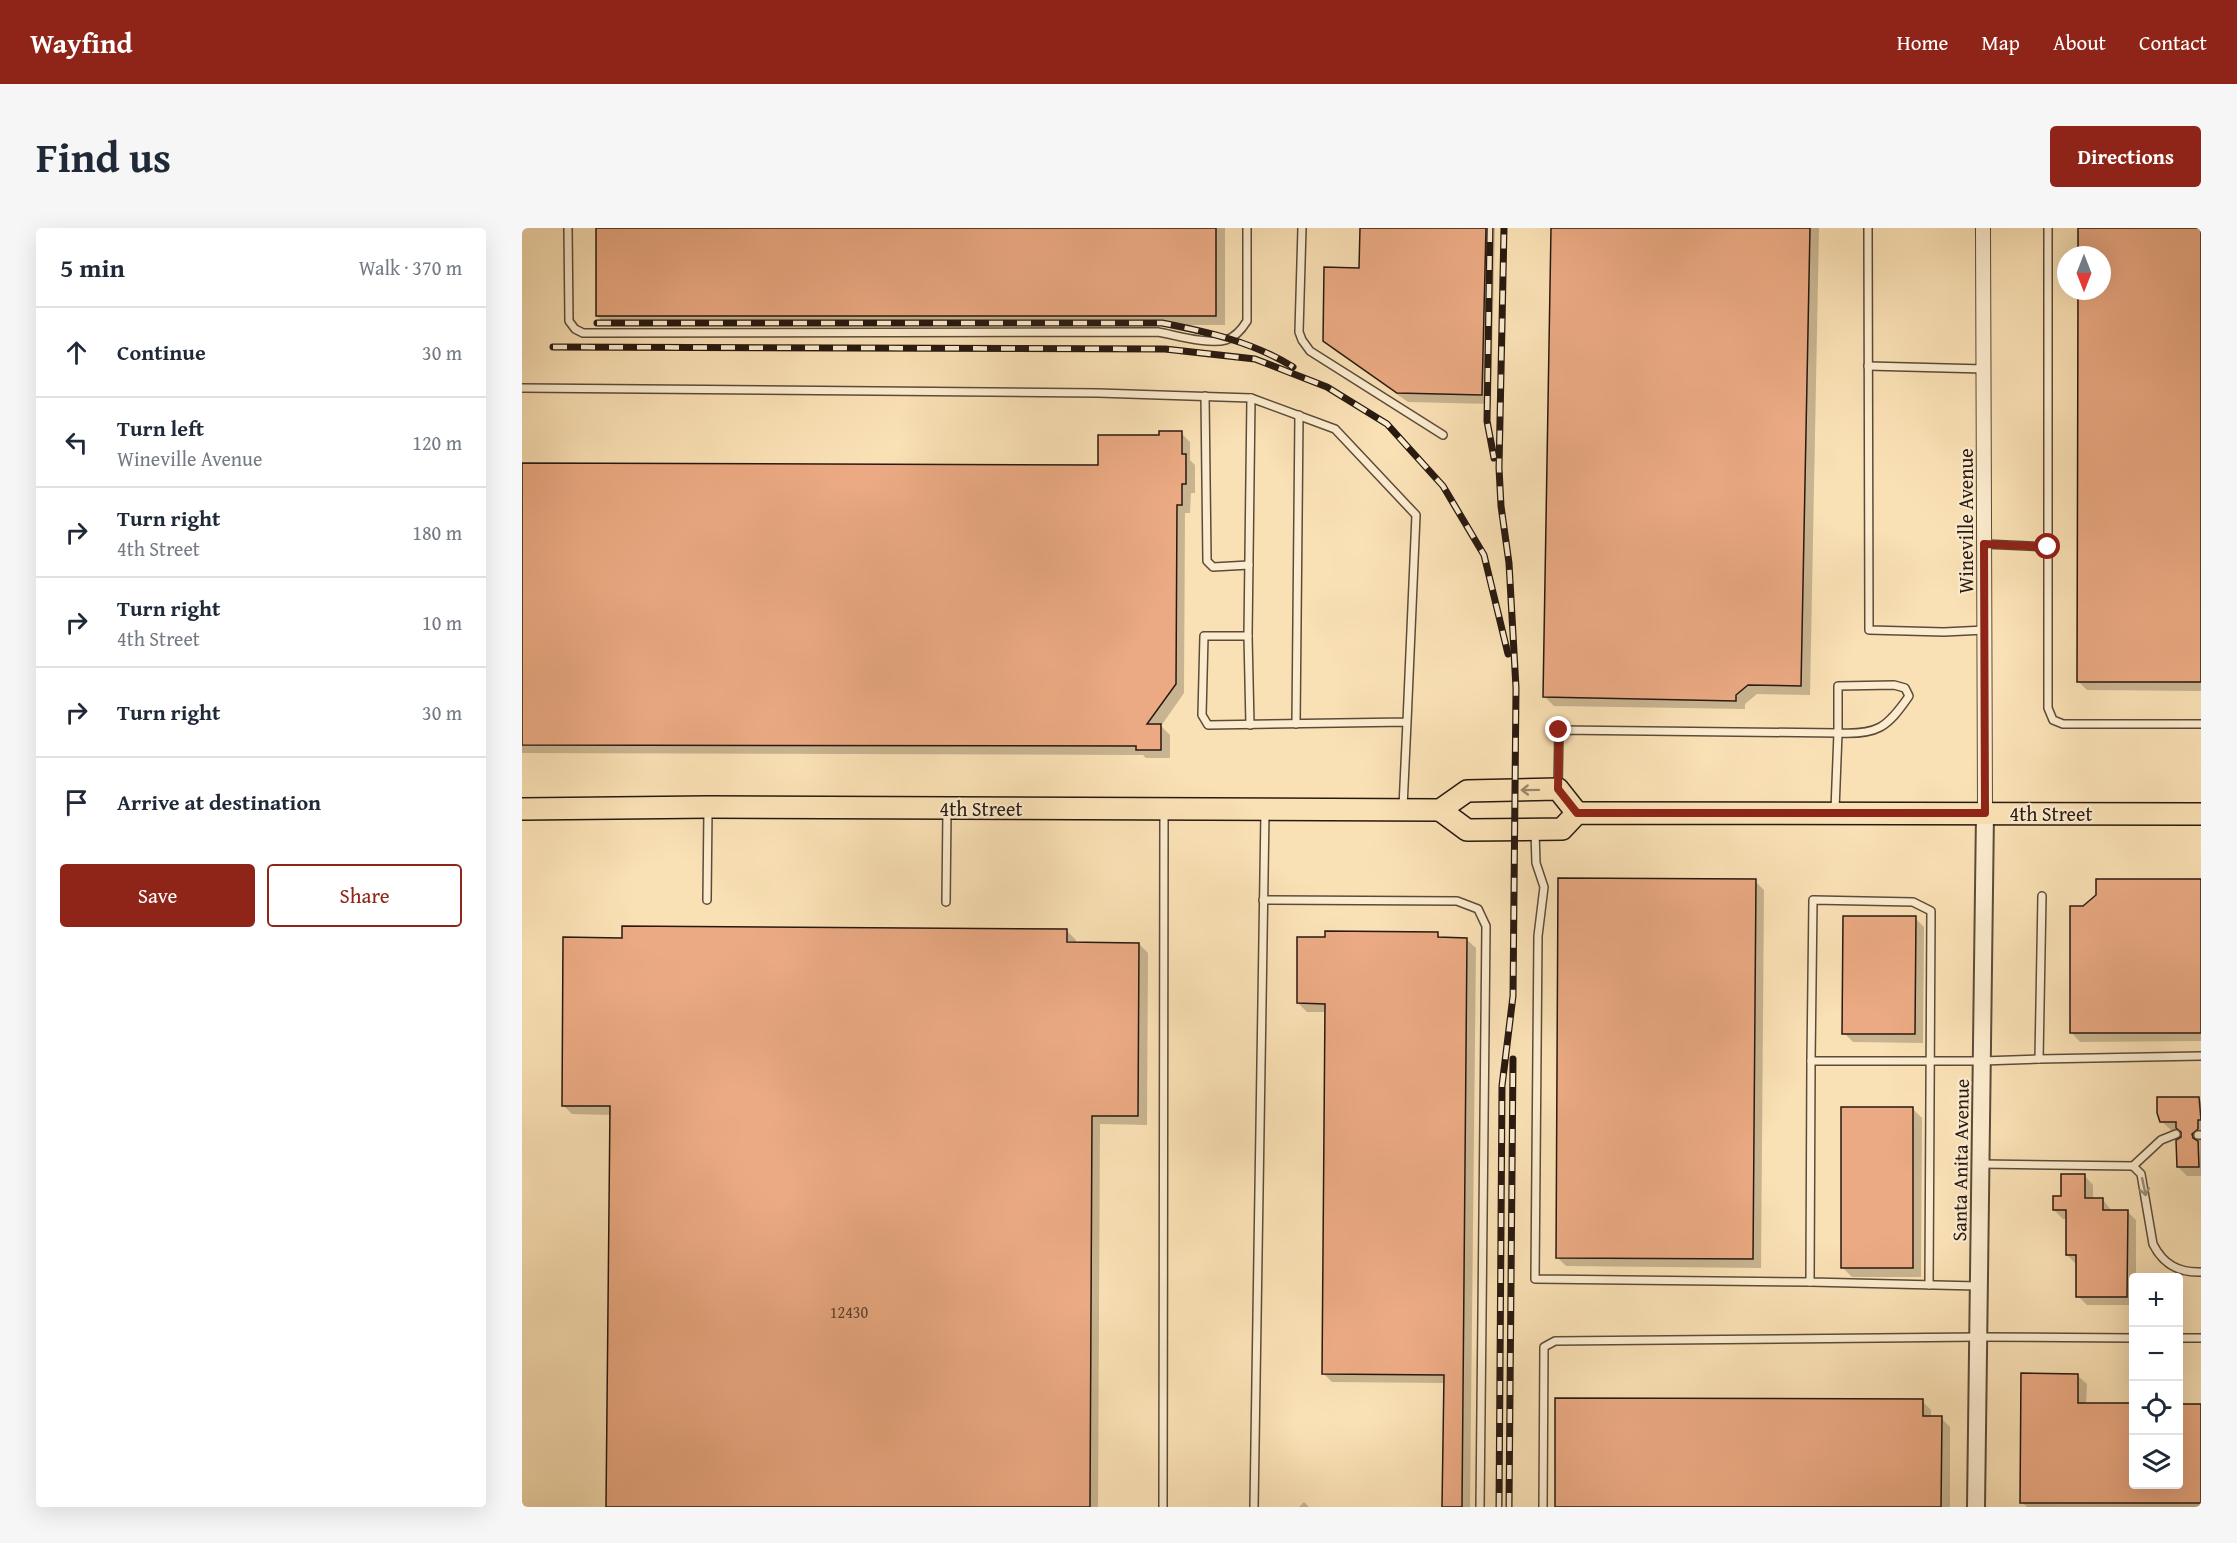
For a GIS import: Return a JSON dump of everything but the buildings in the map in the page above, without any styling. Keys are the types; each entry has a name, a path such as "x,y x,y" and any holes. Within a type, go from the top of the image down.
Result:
{"main road":[{"path":"1558,789 1577,813 1562,829 1467,830 1440,810 1467,791 1558,789"},
{"name":"4th Street","path":"522,809 708,807 1440,810"},
{"name":"4th Street","path":"1577,813 2201,814"}],"street":[{"name":"Wineville Avenue","path":"1983,228 1985,813"},
{"name":"Santa Anita Avenue","path":"1976,1507 1985,813"}],"lane":[{"path":"568,228 568,321 574,329 583,333 1147,332 1209,341 1226,340 1240,332 1247,321 1247,228"},
{"path":"1302,228 1299,332 1302,340 1310,351 1443,435"},
{"path":"1868,228 1869,630 1944,632 1984,630"},
{"path":"2048,228 2048,708 2053,720 2063,724 2201,724"},
{"path":"1868,366 1984,369"},
{"path":"522,388 1098,393 1251,398 1335,429 1416,515 1403,810"},
{"path":"1205,396 1207,561 1213,567 1249,565"},
{"path":"1250,724 1248,636 1251,398"},
{"path":"1296,724 1299,415"},
{"path":"1984,544 2048,547"},
{"path":"1248,636 1204,636 1202,715 1208,725 1407,722"},
{"path":"1558,789 1559,730 1838,733 1862,734 1881,727 1902,707 1909,696 1905,688 1894,685 1838,686 1838,733 1835,813"},
{"path":"707,900 708,807"},
{"path":"946,902 947,808"},
{"path":"1163,1507 1164,809"},
{"path":"1254,1507 1265,809"},
{"path":"1535,830 1536,863 1544,887 1538,936 1535,1279 1980,1286"},
{"path":"2039,1059 2042,896"},
{"path":"1263,900 1457,902 1478,909 1486,926 1480,1507"},
{"path":"1810,1282 1813,900 1913,902 1931,911 1929,1285"},
{"path":"1811,1061 1982,1061 2201,1056"},
{"path":"1981,1164 2133,1166 2161,1140 2176,1134"},
{"path":"2133,1166 2141,1174 2153,1244 2157,1252 2167,1264 2187,1273 2201,1272"},
{"path":"1543,1507 1544,1347 1555,1341 2129,1338"},
{"path":"2183,1338 2201,1338"}],"railway":[{"path":"1490,228 1487,421 1494,458"},
{"path":"1499,1507 1502,1086 1513,996 1516,688 1509,563 1501,506 1499,468 1504,228"},
{"path":"597,323 1162,323 1246,344 1293,367"},
{"path":"553,347 1165,349 1255,359 1327,387 1387,424 1443,486 1484,555 1508,654"},
{"path":"1509,1507 1513,1059"}],"route":[{"path":"1559,730 1558,789 1577,813 1985,813 1984,544 2048,547"}]}
